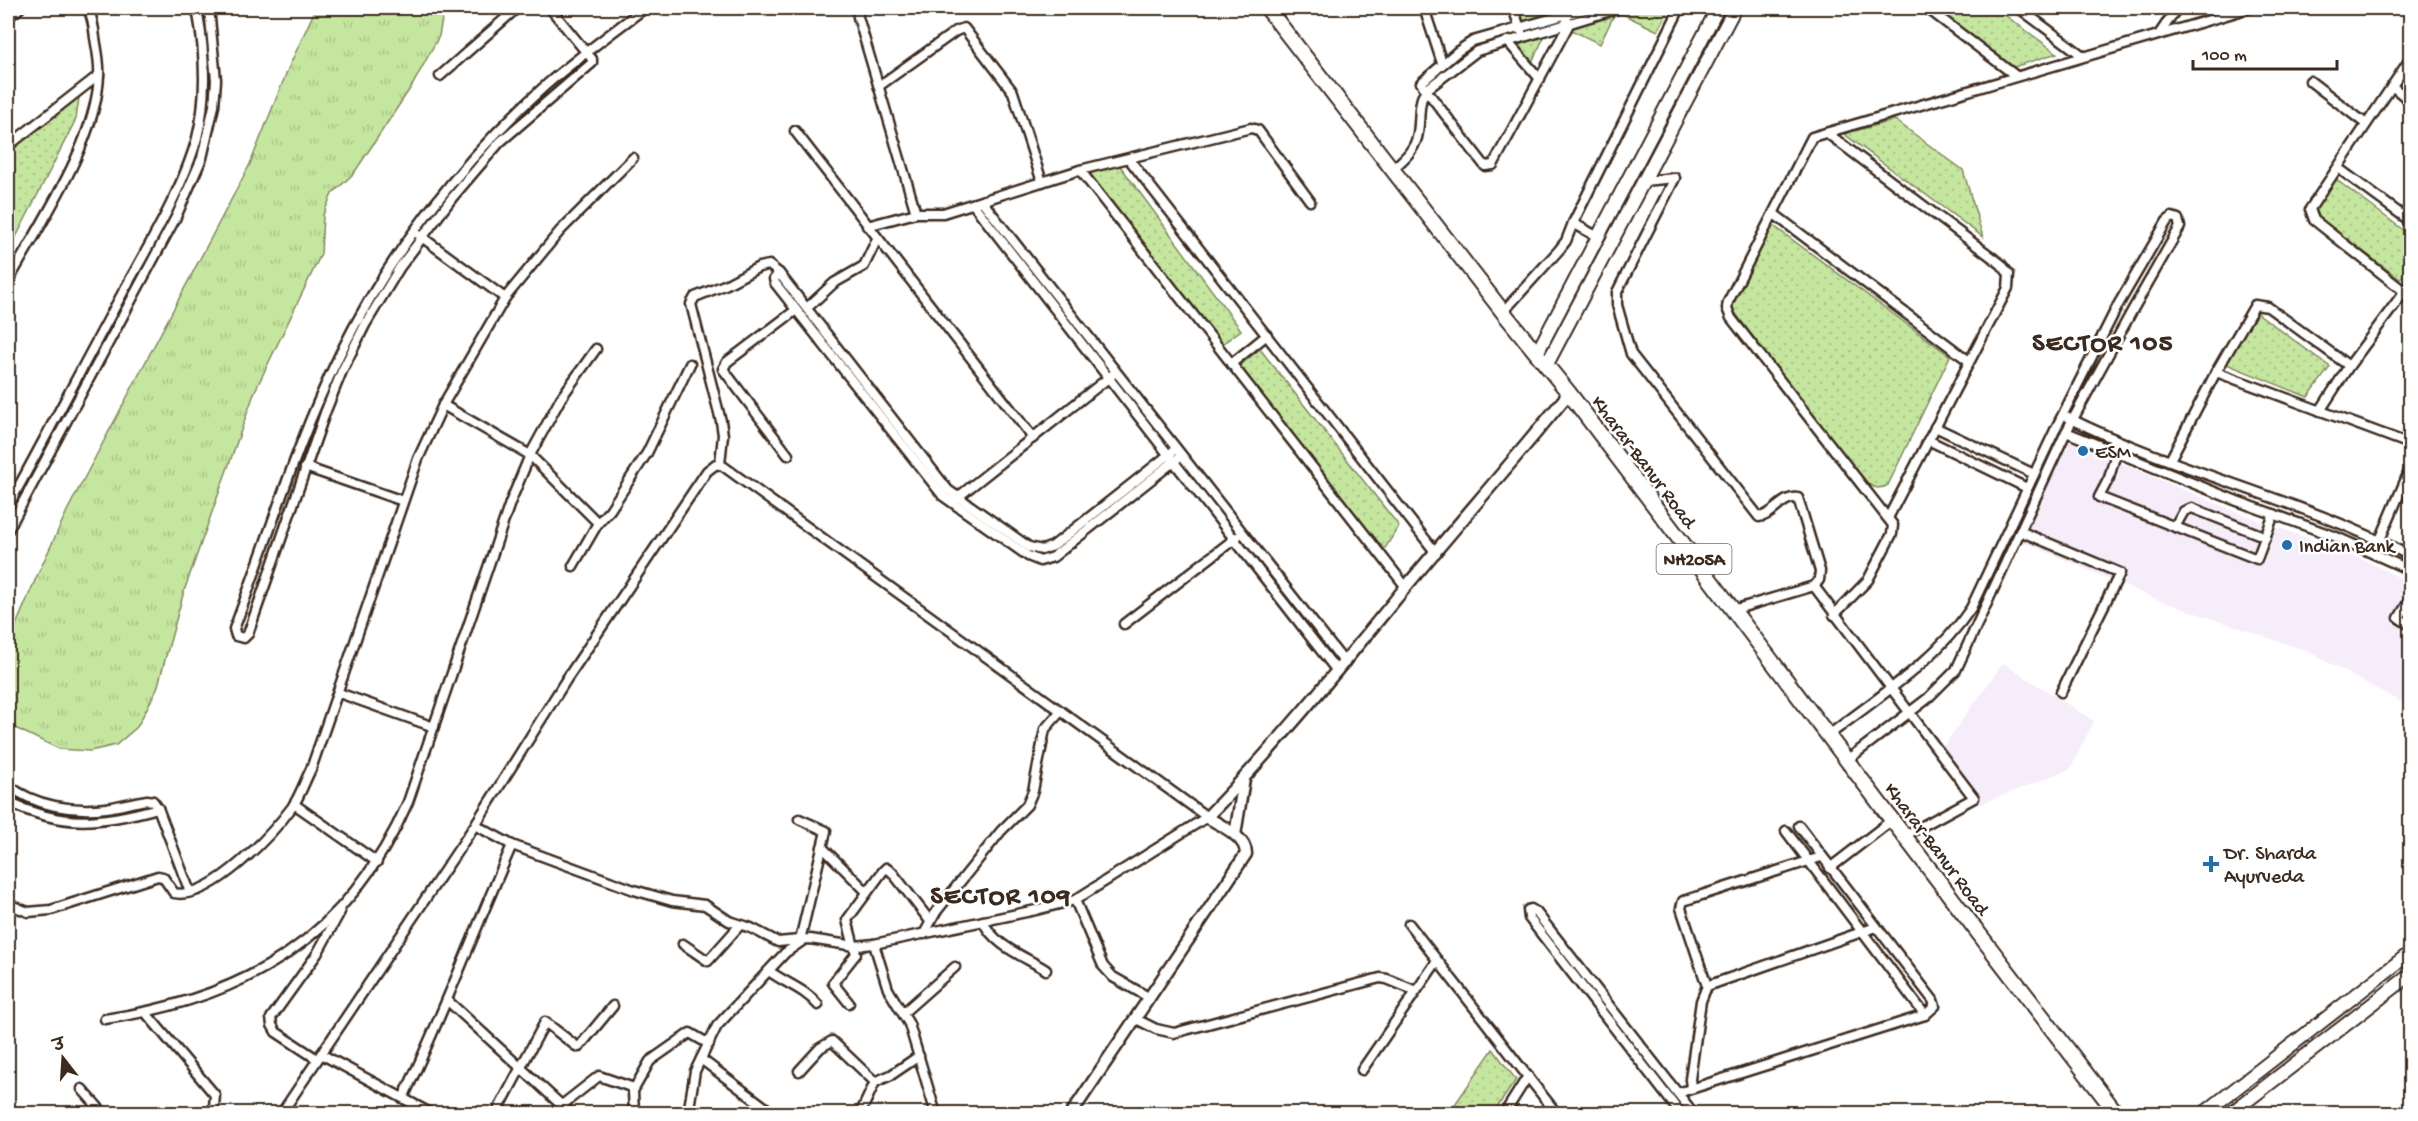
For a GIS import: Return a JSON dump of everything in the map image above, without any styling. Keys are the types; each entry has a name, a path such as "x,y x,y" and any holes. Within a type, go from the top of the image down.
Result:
{"highway":[{"name":"Kharar-Banur Road","path":"1267,8 1503,312 1569,393 2117,1113"}],"main road":[{"path":"1537,353 1718,8"},
{"path":"1546,366 1735,8"},
{"path":"2203,1113 2410,953"},
{"path":"2230,1113 2410,975"}],"street":[{"path":"8,17 20,8"},
{"path":"8,282 85,138 95,108 99,75 91,8"},
{"path":"8,506 134,272 187,167 196,139 203,101 205,53 198,8"},
{"path":"8,530 176,217 202,158 216,80 209,8"},
{"path":"440,76 517,8"},
{"path":"550,8 586,52 592,60 590,65 500,142 452,198 400,267 365,325 342,371 305,467 248,634 241,638 236,636 234,629 283,489 313,412 356,323 414,232 467,166 520,109 586,52 645,8"},
{"path":"858,8 858,17 916,213"},
{"path":"1424,8 1442,63"},
{"path":"1514,8 1521,32"},
{"path":"1567,15 1540,79 1496,162 1489,167 1483,163 1421,81 1473,41 1521,32 1567,15 1589,8"},
{"path":"1567,15 1620,8"},
{"path":"1503,312 1566,241 1680,8"},
{"path":"1927,8 2016,76"},
{"path":"2019,8 2083,56"},
{"path":"2160,33 2176,8"},
{"path":"1834,615 1860,590 1873,572 1892,534 1893,525 1729,313 1728,302 1812,136 2250,8"},
{"path":"879,86 956,31 964,28 1013,92 1042,182"},
{"path":"1392,170 1409,153 1417,140 1422,98 1426,90 1477,51 1507,41 1521,32"},
{"path":"1507,41 1540,79"},
{"path":"2320,411 2349,366 2408,288 2312,217 2310,209 2410,58"},
{"path":"8,146 99,75"},
{"path":"2310,81 2366,124"},
{"path":"2392,86 2410,101"},
{"path":"867,226 916,213 943,213 1080,170 1255,128 1310,201"},
{"path":"795,131 1033,438"},
{"path":"1827,133 2006,268 2010,280 2008,288 1888,518"},
{"path":"8,904 28,912 51,910 158,876 163,877 174,893 190,892 218,879 243,861 272,831 294,804 311,769 418,459 442,405 506,298 560,231 633,158"},
{"path":"1129,159 1436,553"},
{"path":"2338,168 2410,221"},
{"path":"1080,170 1406,587"},
{"path":"1644,181 1675,178 1617,292 1617,305 1627,346 1638,364 1759,517 1791,498 1798,498 1820,571 1819,580 1814,586 1732,610"},
{"path":"977,202 1175,455 1242,533 1341,667"},
{"path":"1774,214 1969,361"},
{"path":"1829,735 1891,688 1944,642 1971,609 2027,488 2118,305 2167,221 2175,217 2180,221 2180,227 2066,432 2022,532 1956,670 1937,691 1847,760"},
{"path":"1573,223 1598,237"},
{"path":"414,232 506,298"},
{"path":"807,308 834,283 864,266 877,239"},
{"path":"720,464 723,435 721,421 692,310 692,300 764,265 773,267 779,273 953,500"},
{"path":"779,273 774,281 935,487 1028,556 1040,561 1053,556 1175,455"},
{"path":"2170,460 2252,308 2260,304 2268,307 2349,366"},
{"path":"2118,305 2132,311"},
{"path":"788,455 723,369 728,362 796,310"},
{"path":"1231,364 1267,335"},
{"path":"432,1113 276,1032 271,1018 317,954 344,905 391,840 408,802 495,544 530,455 561,398 596,349"},
{"path":"573,566 598,523 610,510 647,453 690,364"},
{"path":"2216,372 2410,444"},
{"path":"953,500 1112,375"},
{"path":"475,825 512,845 667,900 705,905 729,921 778,942 802,939 855,946 873,944 1075,900 1207,816 1244,779 1341,667 1569,393"},
{"path":"442,405 530,455 598,523"},
{"path":"2063,414 2170,460 2380,540 2410,556"},
{"path":"1935,427 2034,474"},
{"path":"2066,432 2334,536 2410,570"},
{"path":"1928,440 2027,488"},
{"path":"2116,453 2109,478 2099,497 2257,559 2274,514"},
{"path":"1175,455 1233,539 1341,667"},
{"path":"281,1113 475,825 566,680 707,471 712,465 720,464 1243,842 1246,849 1244,859 1071,1113"},
{"path":"305,467 403,501"},
{"path":"2380,540 2410,469"},
{"path":"2175,527 2184,511 2192,508 2266,537"},
{"path":"2022,532 2120,573 2061,692"},
{"path":"1124,624 1242,533"},
{"path":"1814,586 1974,798 1904,836"},
{"path":"2410,599 2399,618 2410,625"},
{"path":"339,693 434,727"},
{"path":"924,934 930,921 1001,831 1027,805 1033,791 1045,729 1061,711"},
{"path":"1235,836 1244,779"},
{"path":"8,785 41,803 72,809 103,808 147,800 153,801 158,808 190,892"},
{"path":"8,802 35,814 68,822 101,820 158,808"},
{"path":"294,804 376,862"},
{"path":"688,1113 694,1076 717,1026 785,952 802,939 826,835 824,829 799,819"},
{"path":"1830,868 1892,820"},
{"path":"1678,1093 1925,1015 1933,1009 1934,1003 1799,826"},
{"path":"1786,831 1865,932 1925,1015"},
{"path":"403,1098 448,1001 479,919 512,845"},
{"path":"822,847 867,892"},
{"path":"1707,987 1681,908 1683,901 1821,857"},
{"path":"849,1003 833,983 854,959 855,946 847,927 847,920 883,871 889,869 930,921"},
{"path":"1075,900 1103,966 1113,977 1150,998"},
{"path":"105,1019 146,1013 208,995 251,976 301,945 344,905"},
{"path":"1681,1113 1613,1018 1536,912 1528,910 1529,918 1613,1018 1678,1093 1694,1113"},
{"path":"983,921 995,940 1046,970"},
{"path":"1409,924 1557,1113"},
{"path":"683,944 708,961 740,925"},
{"path":"1691,1088 1690,1079 1703,992 1707,987 1876,927"},
{"path":"873,944 888,989 909,1024 936,1113"},
{"path":"1362,1070 1437,961"},
{"path":"903,1013 955,967"},
{"path":"769,971 801,990 818,1005"},
{"path":"1136,1019 1156,1029 1174,1034 1370,980 1387,979 1416,991"},
{"path":"448,1001 571,1113"},
{"path":"496,1113 545,1022 579,1047 613,1006"},
{"path":"146,1013 212,1091 215,1098 213,1111"},
{"path":"634,1113 634,1088 654,1057 692,1033 709,1044"},
{"path":"799,1071 820,1048 833,1041 875,1082"},
{"path":"860,1113 875,1082 891,1075 919,1056"},
{"path":"701,1059 774,1113"},
{"path":"562,1105 600,1076 634,1088"},
{"path":"1504,1113 1528,1077"},
{"path":"82,1089 104,1113"}],"shaded area":[{"path":"2067,440 2229,509 2367,561 2410,583 2410,707 2307,651 2155,599 2019,540 2017,526"},
{"path":"2003,663 2094,721 2070,769 1981,804 1940,751"}],"green space":[{"path":"316,8 444,8 439,36 413,84 354,173 332,194 323,215 321,254 255,391 184,591 157,689 137,727 116,745 90,751 59,749 13,727 8,716 8,644 68,509 250,164 288,69"},
{"path":"1518,8 1556,8 1557,12 1522,22"},
{"path":"1628,8 1670,8 1658,31 1617,12"},
{"path":"1933,8 1995,8 2057,53 2014,67"},
{"path":"1615,12 1600,44 1567,28"},
{"path":"1546,33 1533,60 1528,61 1513,44"},
{"path":"80,91 76,119 8,253 8,145"},
{"path":"1895,120 1963,170 1983,237 1844,134"},
{"path":"1118,163 1241,330 1217,348 1087,170"},
{"path":"2330,175 2410,235 2410,265 2400,279 2305,208"},
{"path":"1771,224 1950,356 1888,485 1884,487 1873,487 1860,478 1727,302"},
{"path":"2256,312 2330,367 2308,397 2219,361"},
{"path":"1260,349 1399,526 1382,553 1237,368"},
{"path":"1493,1049 1516,1080 1493,1113 1449,1113"}],"place":[{"name":"ESM","path":"2083,451"},
{"name":"Indian Bank","path":"2287,545"},
{"name":"Dr. Sharda Ayurveda","path":"2211,864"}],"district":[{"name":"SECTOR 105","path":"2103,341"},
{"name":"SECTOR 109","path":"1001,894"}]}
